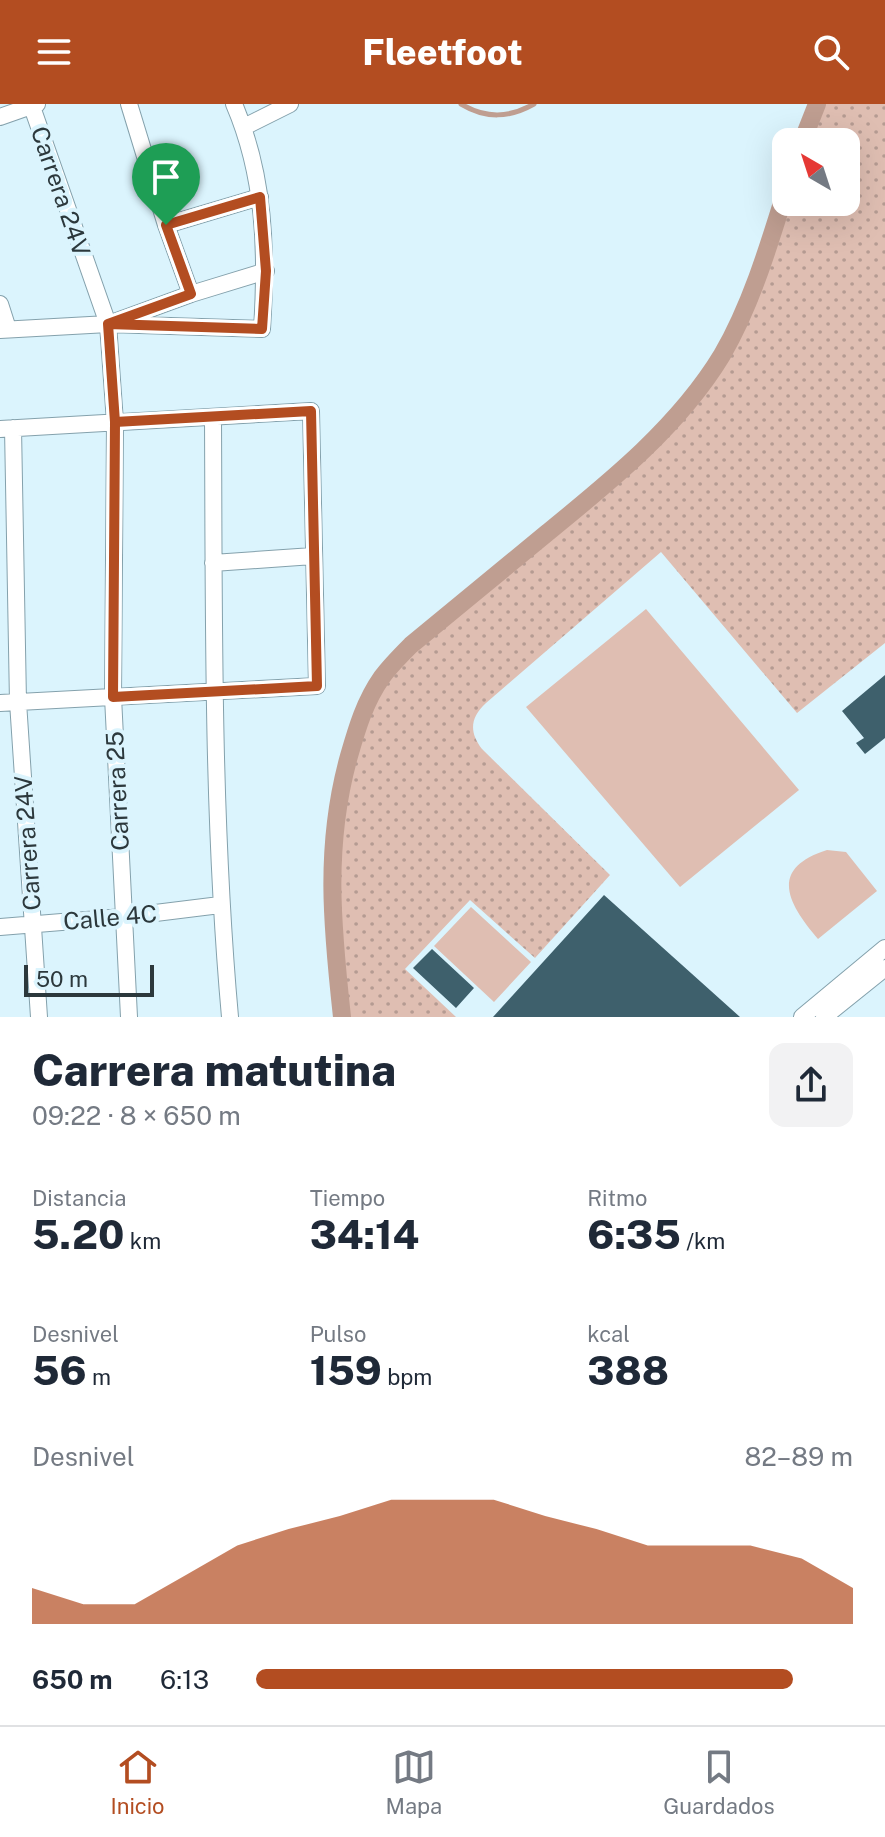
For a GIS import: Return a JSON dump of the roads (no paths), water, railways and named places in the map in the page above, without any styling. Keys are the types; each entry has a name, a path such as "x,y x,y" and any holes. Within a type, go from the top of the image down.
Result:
{"street":[{"path":"129,104 191,294"},
{"path":"0,304 4,330 108,324 262,329 266,271 260,197 244,127 234,104"},
{"path":"244,127 290,104"},
{"path":"0,117 33,105"},
{"name":"Carrera 24V","path":"33,105 108,324"},
{"path":"166,225 260,197"},
{"path":"108,324 266,271"},
{"name":"Carrera 25","path":"108,324 115,422 113,697 129,1017"},
{"path":"0,703 317,686 311,411 7,429"},
{"path":"213,417 214,691 220,905 230,1017"},
{"name":"Carrera 24V","path":"7,429 18,702 39,1017"},
{"path":"213,563 313,556"},
{"name":"Calle 4C","path":"0,927 220,905"},
{"path":"802,1017 885,948"},
{"path":"824,1017 885,968"}],"waterway":[{"path":"461,104 479,112 498,115 534,104"},
{"path":"808,128 817,104"},
{"path":"342,1017 332,886 336,822 341,789 358,725 376,686 411,645 619,473 686,405 722,355 742,316 777,216"}]}
